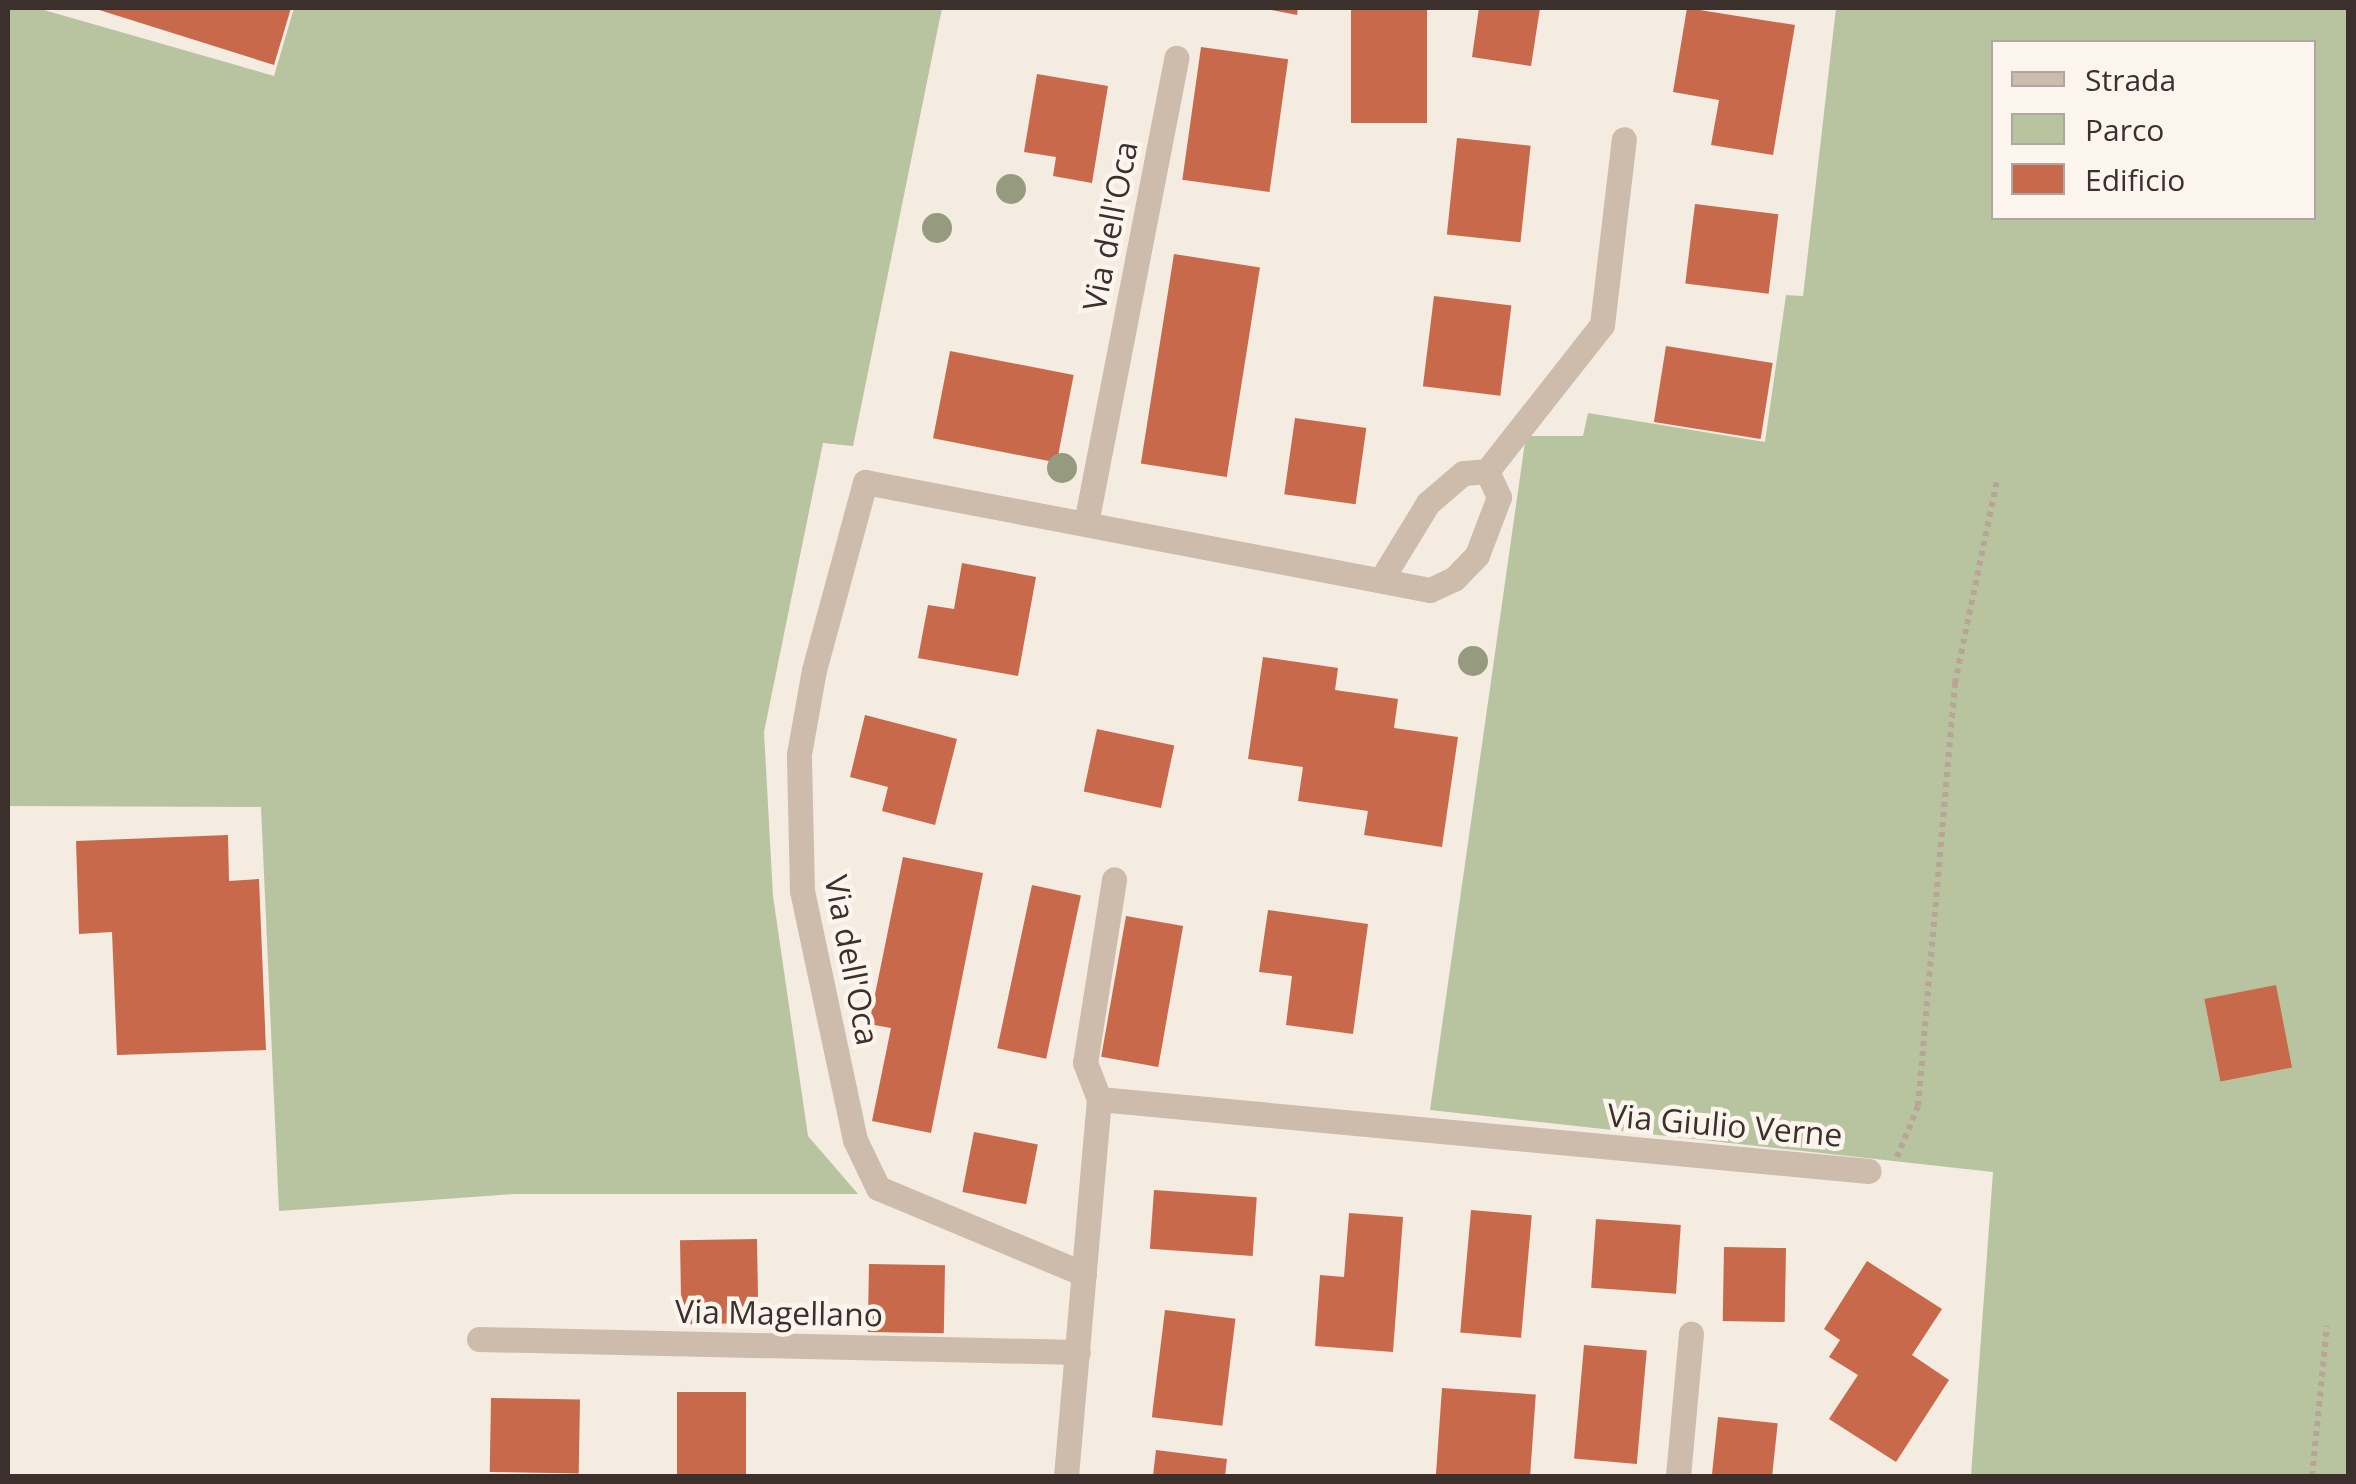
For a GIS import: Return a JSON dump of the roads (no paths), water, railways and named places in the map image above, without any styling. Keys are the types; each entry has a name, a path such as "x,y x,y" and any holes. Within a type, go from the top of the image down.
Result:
{"street":[{"name":"Via dell'Oca","path":"1086,523 1176,58"},
{"path":"1381,580 1428,502 1464,473 1487,471 1602,324 1624,139"},
{"name":"Via dell'Oca","path":"1084,1274 878,1188 854,1140 802,891 799,754 814,670 866,482 1430,590 1454,579 1476,555 1499,498 1487,471"},
{"path":"1066,1476 1099,1099 1085,1063 1114,879"},
{"name":"Via Giulio Verne","path":"1099,1099 1869,1171"},
{"path":"1678,1476 1692,1334"},
{"name":"Via Magellano","path":"479,1339 1078,1352"}]}
